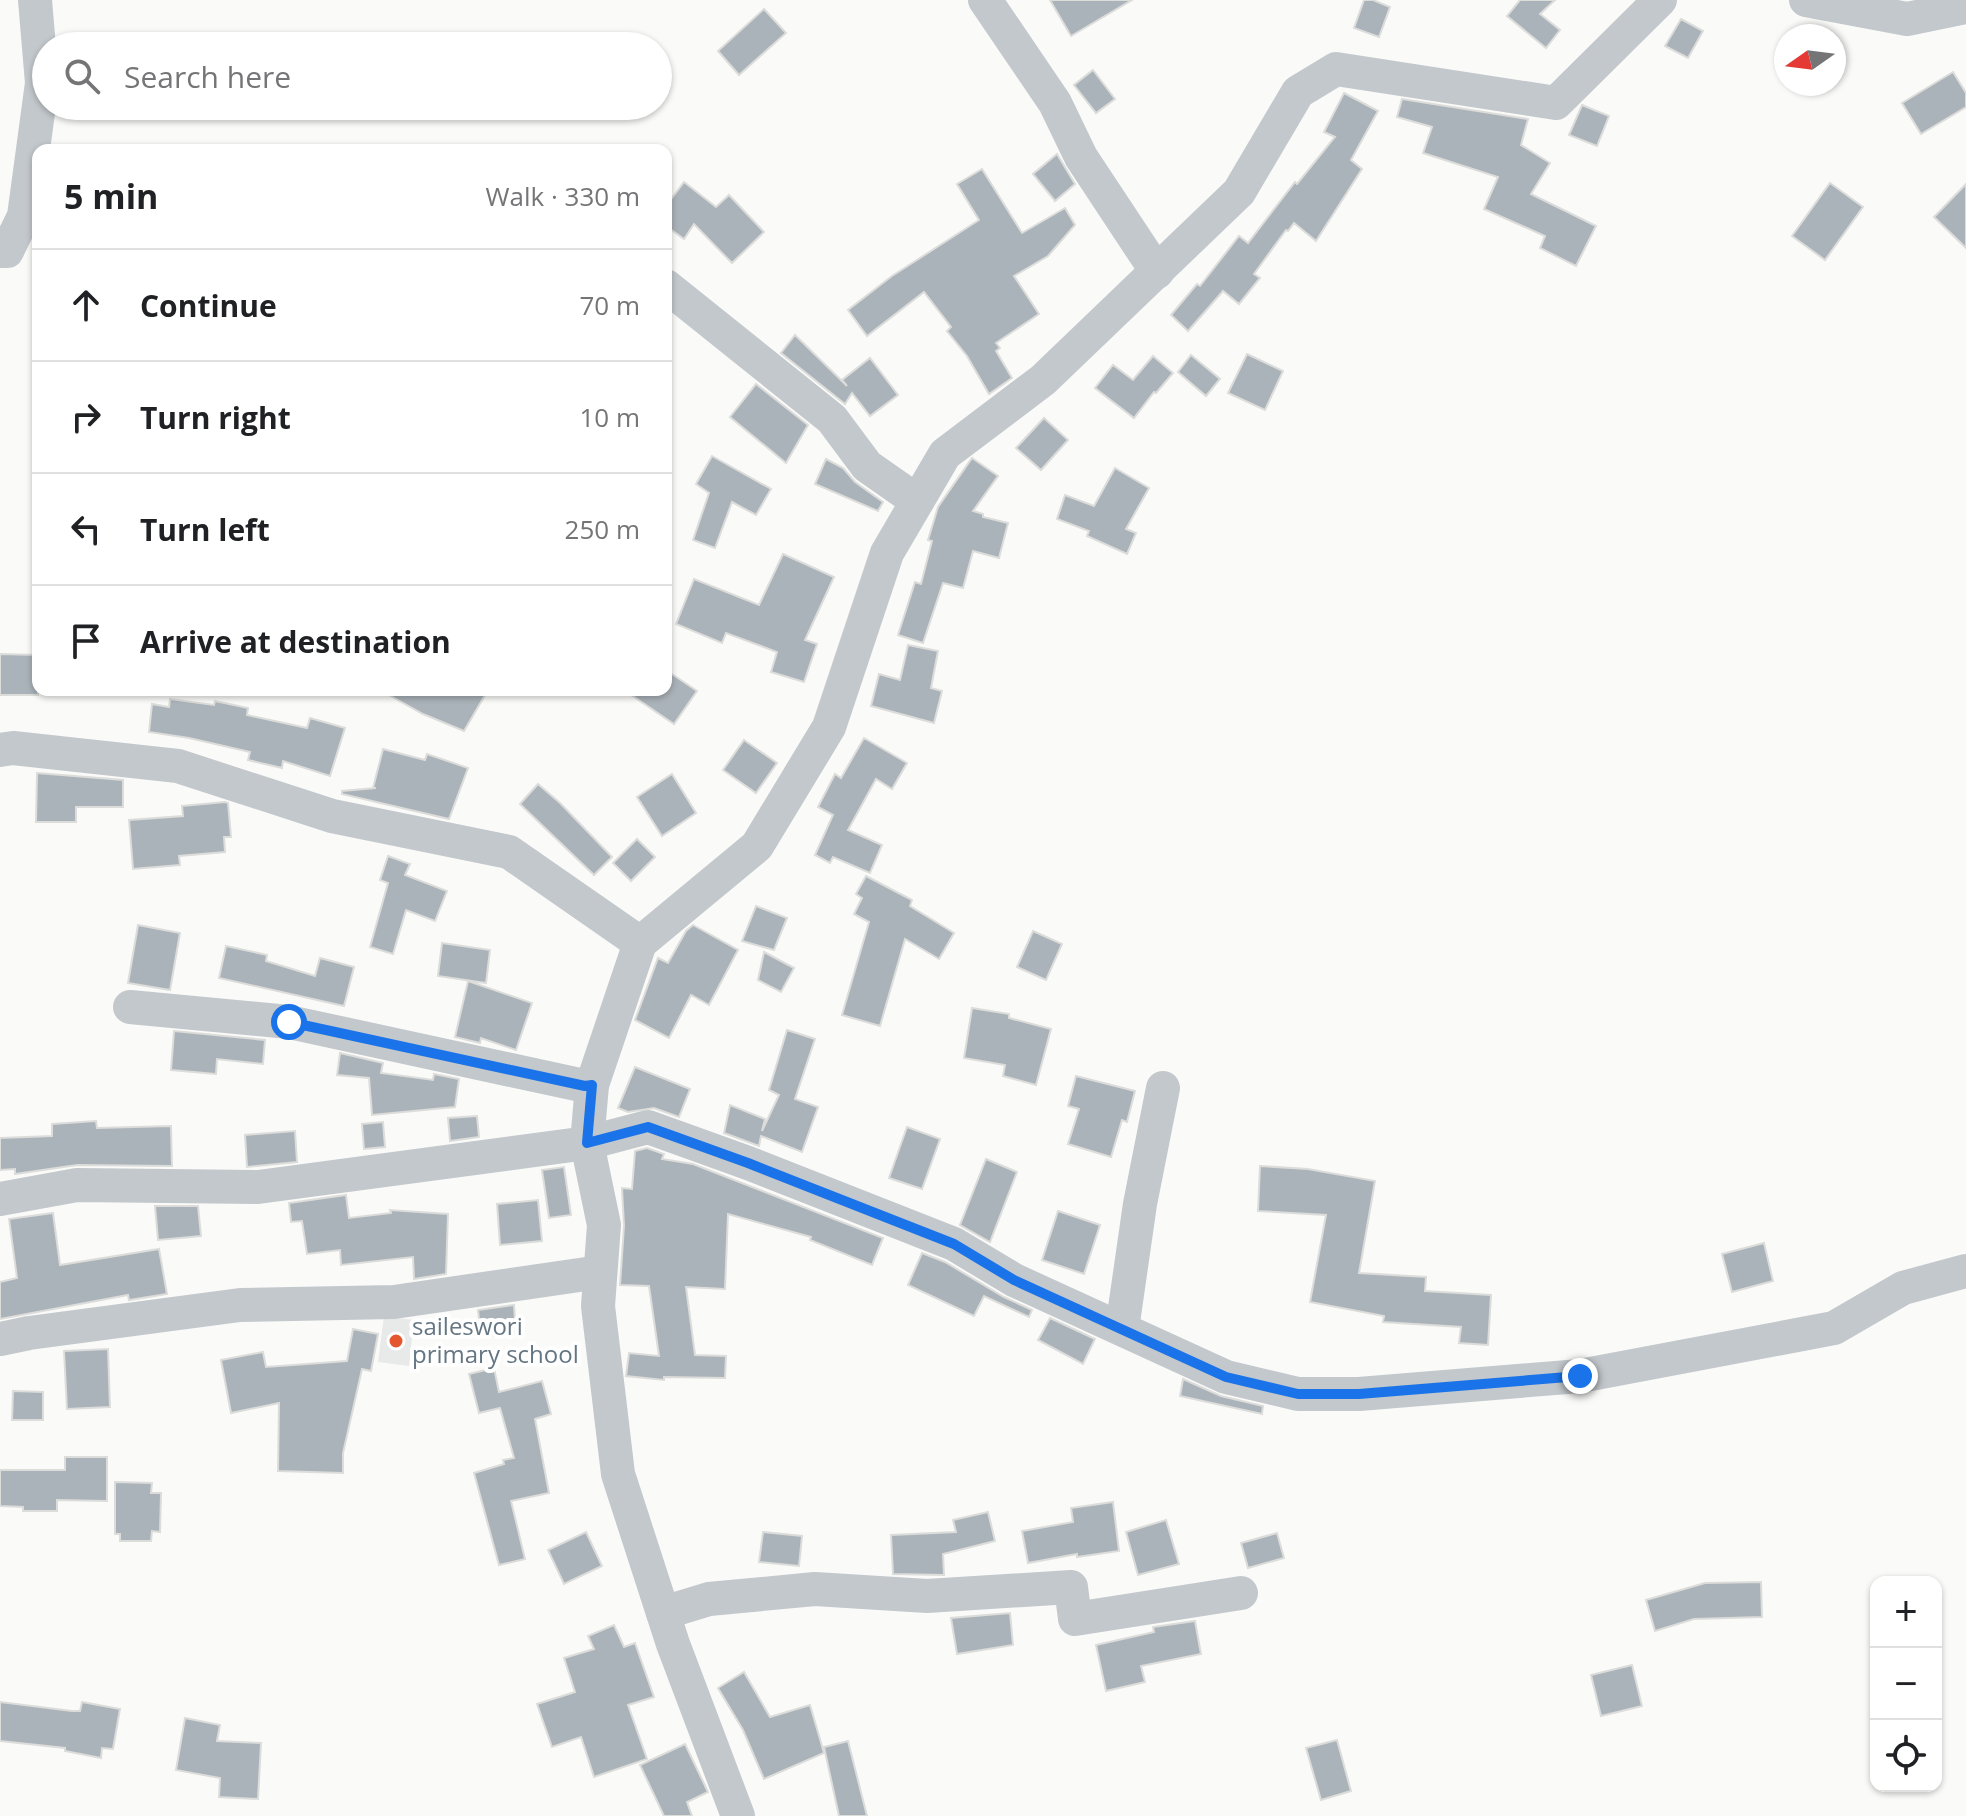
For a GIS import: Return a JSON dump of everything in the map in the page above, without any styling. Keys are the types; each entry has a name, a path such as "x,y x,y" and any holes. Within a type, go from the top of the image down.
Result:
{"street":[{"path":"35,0 38,32"},
{"path":"985,0 1055,103 1081,157 1157,272"},
{"path":"738,1816 663,1613 618,1474 598,1306 604,1225 587,1143 592,1085 640,943 757,846 829,727 887,553 945,454 1043,380 1239,192 1298,92 1336,69 1556,103 1660,0"},
{"path":"1806,0 1907,19 1966,7"},
{"path":"34,144 37,120"},
{"path":"0,251 7,251 24,216 32,157"},
{"path":"672,291 832,419 867,466 917,501"},
{"path":"0,750 13,748 178,766 332,816 509,852 640,943"},
{"path":"130,1007 289,1022 585,1086 592,1085"},
{"path":"1122,1329 1140,1204 1163,1088"},
{"path":"0,1199 77,1185 258,1187 587,1143 648,1127 954,1244 1014,1280 1226,1377 1298,1394 1359,1394 1580,1376 1834,1328 1903,1288 1966,1271"},
{"path":"0,1339 240,1305 394,1302 600,1272"},
{"path":"663,1613 709,1599 815,1589 927,1596 1071,1587 1075,1619 1241,1593"}],"shaded area":[{"name":"saileswori primary school","path":"384,1316 414,1320 409,1366 378,1362"}],"building":[{"path":"1050,0 1132,0 1071,36"},
{"path":"1364,0 1390,7 1379,37 1354,28"},
{"path":"1520,0 1555,0 1540,14 1560,30 1546,48 1507,16"},
{"path":"764,9 786,33 739,75 718,51"},
{"path":"1681,19 1703,31 1688,58 1665,46"},
{"path":"1093,70 1115,99 1096,113 1074,85"},
{"path":"1953,72 1966,93 1966,107 1921,134 1902,103"},
{"path":"1344,93 1378,111 1351,160 1362,169 1316,241 1294,223 1254,274 1260,278 1239,304 1223,291 1188,331 1171,315 1197,284 1200,286 1239,236 1248,243 1335,137 1324,132"},
{"path":"1402,99 1528,119 1521,145 1550,163 1531,194 1596,226 1576,266 1540,248 1545,236 1484,209 1498,177 1423,153 1432,127 1397,117"},
{"path":"1582,105 1609,116 1597,146 1569,135"},
{"path":"1057,154 1075,184 1055,201 1033,174"},
{"path":"982,169 1022,233 1065,208 1075,225 1048,256 1014,276 1039,314 996,343 1000,348 996,351 1012,378 989,394 967,356 947,331 951,327 924,292 867,336 848,310 892,276 979,220 957,184"},
{"path":"684,182 716,207 729,195 764,232 732,263 694,224 684,239 672,230 672,198"},
{"path":"1830,183 1863,207 1825,260 1792,236"},
{"path":"1966,184 1966,248 1934,217"},
{"path":"795,335 847,386 842,380 870,358 898,395 870,416 852,393 845,404 781,353"},
{"path":"1247,354 1283,371 1265,410 1228,393"},
{"path":"1191,355 1220,379 1206,396 1178,372"},
{"path":"1153,356 1173,373 1134,418 1095,388 1113,365 1133,380"},
{"path":"756,384 808,425 786,463 730,417"},
{"path":"1044,418 1068,440 1041,470 1016,448"},
{"path":"712,456 771,489 756,515 732,502 715,548 693,540 709,493 696,484"},
{"path":"972,458 998,476 973,511 983,514 983,517 1008,523 999,558 973,551 963,588 943,583 923,643 898,635 915,582 921,584 932,541 928,540 938,507"},
{"path":"826,459 843,468 855,482 883,502 878,511 815,484"},
{"path":"1115,468 1149,488 1126,529 1136,533 1127,554 1087,536 1089,531 1057,519 1065,495 1094,506"},
{"path":"783,554 834,577 805,640 817,644 804,682 771,672 777,652 726,633 722,643 676,624 694,579 759,605"},
{"path":"908,645 938,651 931,688 942,691 934,723 871,706 879,674 900,680"},
{"path":"0,654 32,655 32,695 0,695"},
{"path":"672,674 697,691 674,724 633,696 672,696"},
{"path":"391,696 484,696 464,731"},
{"path":"170,699 214,705 215,701 248,708 247,715 307,728 310,718 345,728 330,776 283,761 282,768 248,760 250,752 149,732 152,704 169,707"},
{"path":"864,738 907,763 892,789 876,779 848,830 882,845 870,873 833,857 830,863 815,855 833,815 818,807 835,774 841,778"},
{"path":"744,740 777,763 756,793 723,770"},
{"path":"383,749 425,760 427,754 468,768 449,819 342,794 342,791 376,788 373,788"},
{"path":"37,773 123,780 123,807 76,807 76,822 36,822"},
{"path":"672,774 696,813 662,836 637,797"},
{"path":"538,784 612,857 594,875 520,804"},
{"path":"228,803 231,837 224,837 225,852 179,856 180,865 133,869 129,820 183,816 182,806"},
{"path":"637,839 655,857 631,881 613,863"},
{"path":"388,856 410,864 405,875 447,891 435,921 406,910 393,954 370,947 388,883 380,880"},
{"path":"866,876 912,900 910,906 954,933 939,959 905,939 880,1026 842,1015 869,922 854,914 862,898 856,894"},
{"path":"756,906 787,918 774,950 742,941"},
{"path":"138,925 180,933 170,990 128,983"},
{"path":"693,925 738,950 709,1005 691,995 669,1038 635,1020 658,958 668,963 686,931"},
{"path":"1033,931 1062,944 1046,980 1017,967"},
{"path":"442,943 490,950 486,983 438,976"},
{"path":"226,946 267,955 266,961 315,976 320,958 354,967 344,1006 219,978"},
{"path":"764,952 794,968 781,992 758,980"},
{"path":"468,981 532,1003 516,1050 481,1038 480,1043 455,1037"},
{"path":"972,1008 1009,1014 1009,1018 1051,1029 1036,1085 1003,1076 1005,1065 964,1058"},
{"path":"787,1030 815,1039 795,1099 818,1107 802,1152 761,1136 759,1146 724,1133 730,1105 765,1119 762,1131 779,1095 769,1090"},
{"path":"174,1031 265,1040 263,1064 217,1059 216,1074 171,1070"},
{"path":"340,1053 383,1063 381,1073 433,1080 434,1074 459,1079 455,1107 372,1115 369,1078 337,1075"},
{"path":"635,1067 690,1089 679,1117 654,1108 628,1112 618,1108"},
{"path":"1076,1076 1135,1091 1127,1122 1122,1120 1111,1157 1068,1144 1079,1109 1068,1106"},
{"path":"477,1116 479,1137 450,1141 448,1118"},
{"path":"96,1121 97,1128 171,1126 172,1166 77,1165 15,1174 15,1169 0,1170 0,1138 52,1136 52,1124"},
{"path":"383,1122 385,1147 364,1149 362,1124"},
{"path":"907,1127 940,1139 922,1189 889,1178"},
{"path":"295,1131 297,1162 247,1167 245,1135"},
{"path":"647,1148 664,1154 662,1159 693,1164 883,1238 872,1265 810,1240 811,1237 728,1214 725,1289 686,1287 695,1355 726,1356 725,1378 664,1377 664,1380 626,1376 629,1353 659,1356 649,1286 620,1285 624,1226 622,1188 632,1189 635,1151"},
{"path":"986,1159 1017,1172 990,1242 960,1225"},
{"path":"1260,1166 1308,1169 1375,1181 1359,1273 1426,1277 1425,1291 1491,1295 1488,1345 1459,1343 1461,1327 1383,1322 1384,1316 1310,1302 1326,1215 1258,1211"},
{"path":"564,1167 571,1215 549,1218 542,1170"},
{"path":"346,1195 349,1218 391,1213 390,1210 448,1214 446,1274 414,1279 413,1257 341,1265 340,1250 307,1254 302,1221 291,1222 289,1203"},
{"path":"538,1200 542,1241 500,1245 497,1204"},
{"path":"155,1206 198,1206 201,1236 158,1240"},
{"path":"1058,1211 1100,1225 1084,1274 1042,1260"},
{"path":"53,1213 60,1265 159,1249 167,1294 129,1300 128,1295 0,1319 0,1282 17,1278 9,1219"},
{"path":"1764,1243 1773,1281 1732,1292 1722,1254"},
{"path":"922,1253 945,1262 1032,1310 1029,1317 984,1296 974,1316 908,1285"},
{"path":"514,1305 516,1334 481,1337 478,1310"},
{"path":"1050,1318 1095,1339 1083,1364 1038,1340"},
{"path":"353,1329 378,1334 371,1371 362,1369 343,1453 343,1473 278,1471 279,1403 231,1413 221,1360 263,1352 266,1367 347,1361"},
{"path":"108,1349 110,1407 67,1409 64,1351"},
{"path":"494,1368 499,1392 542,1381 551,1414 535,1419 549,1493 511,1501 525,1559 499,1565 474,1473 514,1458 500,1408 479,1413 469,1374"},
{"path":"1183,1379 1221,1396 1263,1406 1262,1414 1180,1396"},
{"path":"13,1391 43,1392 43,1420 12,1420"},
{"path":"65,1457 107,1457 107,1501 57,1500 57,1511 23,1511 23,1507 0,1506 0,1470 65,1470"},
{"path":"115,1482 152,1483 151,1493 161,1493 160,1532 152,1531 151,1541 120,1541 120,1534 115,1534"},
{"path":"1113,1502 1119,1551 1077,1557 1077,1554 1028,1563 1022,1531 1073,1522 1071,1508"},
{"path":"988,1512 995,1541 943,1554 944,1575 893,1574 891,1535 956,1532 953,1520"},
{"path":"1166,1520 1179,1564 1138,1575 1126,1532"},
{"path":"586,1532 602,1566 564,1584 548,1550"},
{"path":"763,1532 802,1536 799,1566 759,1562"},
{"path":"1277,1533 1284,1558 1248,1568 1241,1543"},
{"path":"1761,1582 1762,1617 1694,1619 1655,1631 1646,1600 1705,1583"},
{"path":"1010,1613 1013,1645 957,1654 951,1618"},
{"path":"1195,1621 1201,1654 1141,1666 1145,1682 1106,1691 1096,1645 1154,1632 1153,1627"},
{"path":"614,1625 624,1647 635,1643 654,1697 628,1705 647,1759 594,1777 581,1737 552,1747 537,1704 575,1692 564,1658 594,1649 588,1636"},
{"path":"1632,1665 1642,1706 1601,1716 1591,1675"},
{"path":"744,1672 770,1717 810,1705 824,1753 764,1779 743,1730 718,1688"},
{"path":"0,1702 72,1711 80,1711 82,1702 120,1709 113,1749 102,1748 101,1758 65,1751 65,1748 0,1741"},
{"path":"185,1718 220,1725 217,1741 261,1743 258,1799 219,1797 220,1778 176,1770"},
{"path":"1337,1740 1351,1791 1321,1800 1306,1748"},
{"path":"848,1741 867,1816 839,1816 824,1747"},
{"path":"685,1744 708,1792 687,1802 692,1816 664,1816 640,1765"}],"place":[{"name":"saileswori primary school","path":"396,1341"}],"route":[{"path":"289,1022 585,1086 592,1085 587,1143 648,1127 748,1163 954,1244 1014,1280 1226,1377 1298,1394 1359,1394 1580,1376"}]}
